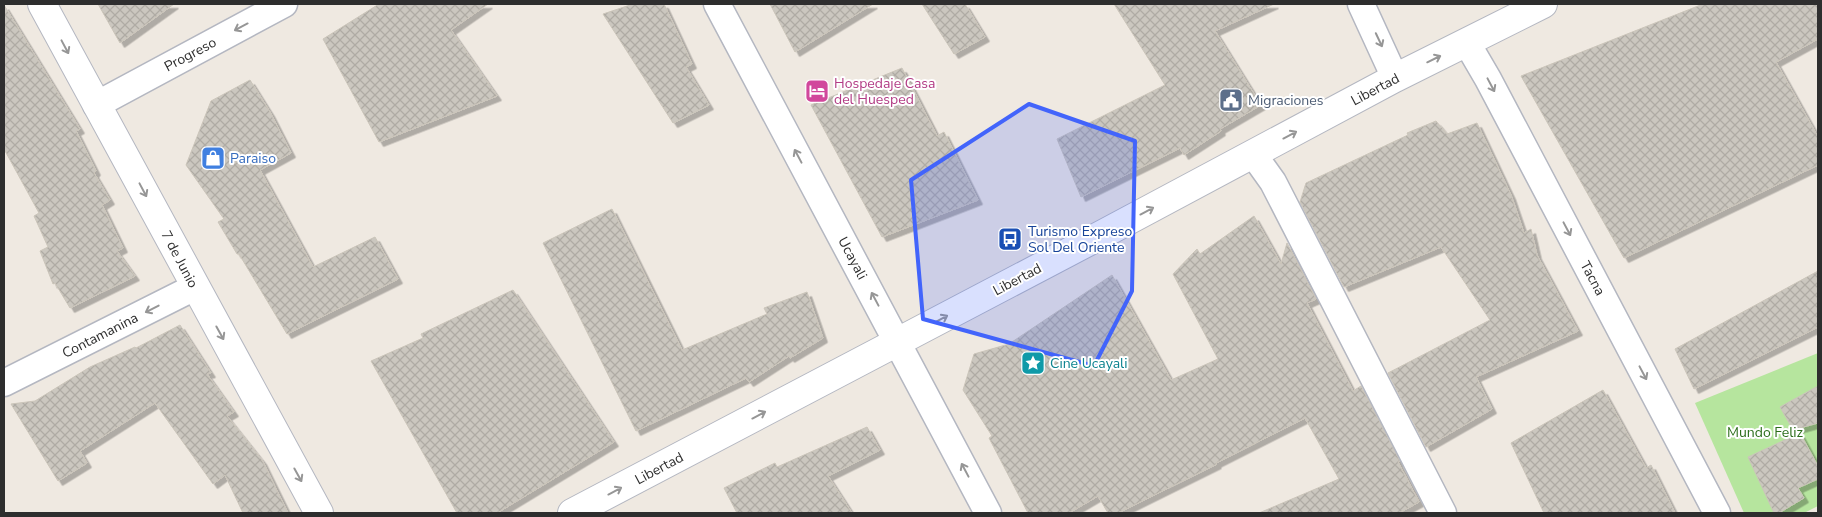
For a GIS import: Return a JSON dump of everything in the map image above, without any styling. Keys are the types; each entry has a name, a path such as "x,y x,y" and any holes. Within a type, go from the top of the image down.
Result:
{"street":[{"name":"7 de Junio","path":"42,4 319,513"},
{"name":"Progreso","path":"96,105 284,4"},
{"name":"Ucayali","path":"717,4 988,513"},
{"path":"1361,4 1396,78"},
{"name":"Libertad","path":"572,513 1396,78 1542,4"},
{"name":"Tacna","path":"1467,43 1497,96 1717,513"},
{"path":"1254,154 1273,182 1444,513"},
{"name":"Contamanina","path":"4,383 195,287"}],"highlighted area":[{"path":"1029,104 1135,141 1132,291 1094,366 923,319 911,180"}],"green space":[{"name":"Mundo Feliz","path":"1818,353 1818,506 1804,513 1744,513 1695,403"}],"building":[{"path":"98,4 174,4 120,43"},
{"path":"379,4 488,4 451,30 497,96 379,142 323,39"},
{"path":"633,4 664,4 692,64 686,67 709,105 673,123 603,14"},
{"path":"770,4 873,4 795,52"},
{"path":"922,4 965,4 985,37 954,54"},
{"path":"1114,4 1274,4 1215,31 1261,105 1220,129 1221,131 1184,155 1180,148 1081,197 1057,139 1165,85"},
{"path":"1703,4 1818,4 1818,39 1776,62 1818,137 1818,165 1624,258 1521,76"},
{"path":"4,5 80,129 76,131 96,171 94,173 110,200 102,205 123,248 117,251 135,276 70,308 55,283 53,284 40,251 48,247 34,216 39,213 4,149"},
{"path":"902,68 937,136 944,132 978,200 882,237 811,105"},
{"path":"250,80 270,112 291,153 260,170 313,267 375,237 398,279 287,334 218,222 224,219 186,165 211,101"},
{"path":"1436,121 1447,134 1477,123 1511,195 1524,233 1531,229 1537,255 1578,331 1476,377 1492,409 1426,447 1388,373 1490,320 1441,247 1344,287 1300,202 1306,183 1408,135 1407,133"},
{"path":"612,209 682,350 767,314 764,308 807,292 823,338 790,358 789,356 749,382 746,378 636,431 543,243"},
{"path":"1254,216 1281,264 1287,243 1316,299 1307,303 1353,391 1361,386 1419,502 1399,513 1259,513 1339,479 1305,418 1118,513 1108,513 1098,496 1069,513 1028,513 989,438 992,436 963,390 974,354 1009,344 1112,275 1171,380 1218,359 1173,274 1197,249 1200,254"},
{"path":"1818,271 1818,327 1694,389 1675,349"},
{"path":"513,290 614,442 497,513 457,513 371,361 423,338 421,334"},
{"path":"180,325 211,373 207,374 234,412 227,416 262,460 288,513 243,513 225,475 213,484 155,403 80,451 87,463 58,481 11,404 35,401 90,367 136,348"},
{"path":"1818,386 1818,423 1793,430 1780,407"},
{"path":"1603,390 1646,468 1651,465 1675,513 1544,513 1511,443"},
{"path":"867,427 880,450 828,476 852,513 737,513 724,488 775,463 777,467"},
{"path":"1800,433 1818,466 1818,479 1798,488 1804,498 1779,513 1774,513 1748,457"}],"place":[{"name":"Hospedaje Casa del Huesped","path":"817,91"},
{"name":"Migraciones","path":"1231,100"},
{"name":"Paraiso","path":"213,158"},
{"name":"Turismo Expreso Sol Del Oriente","path":"1010,239"},
{"name":"Cine Ucayali","path":"1033,363"}]}
